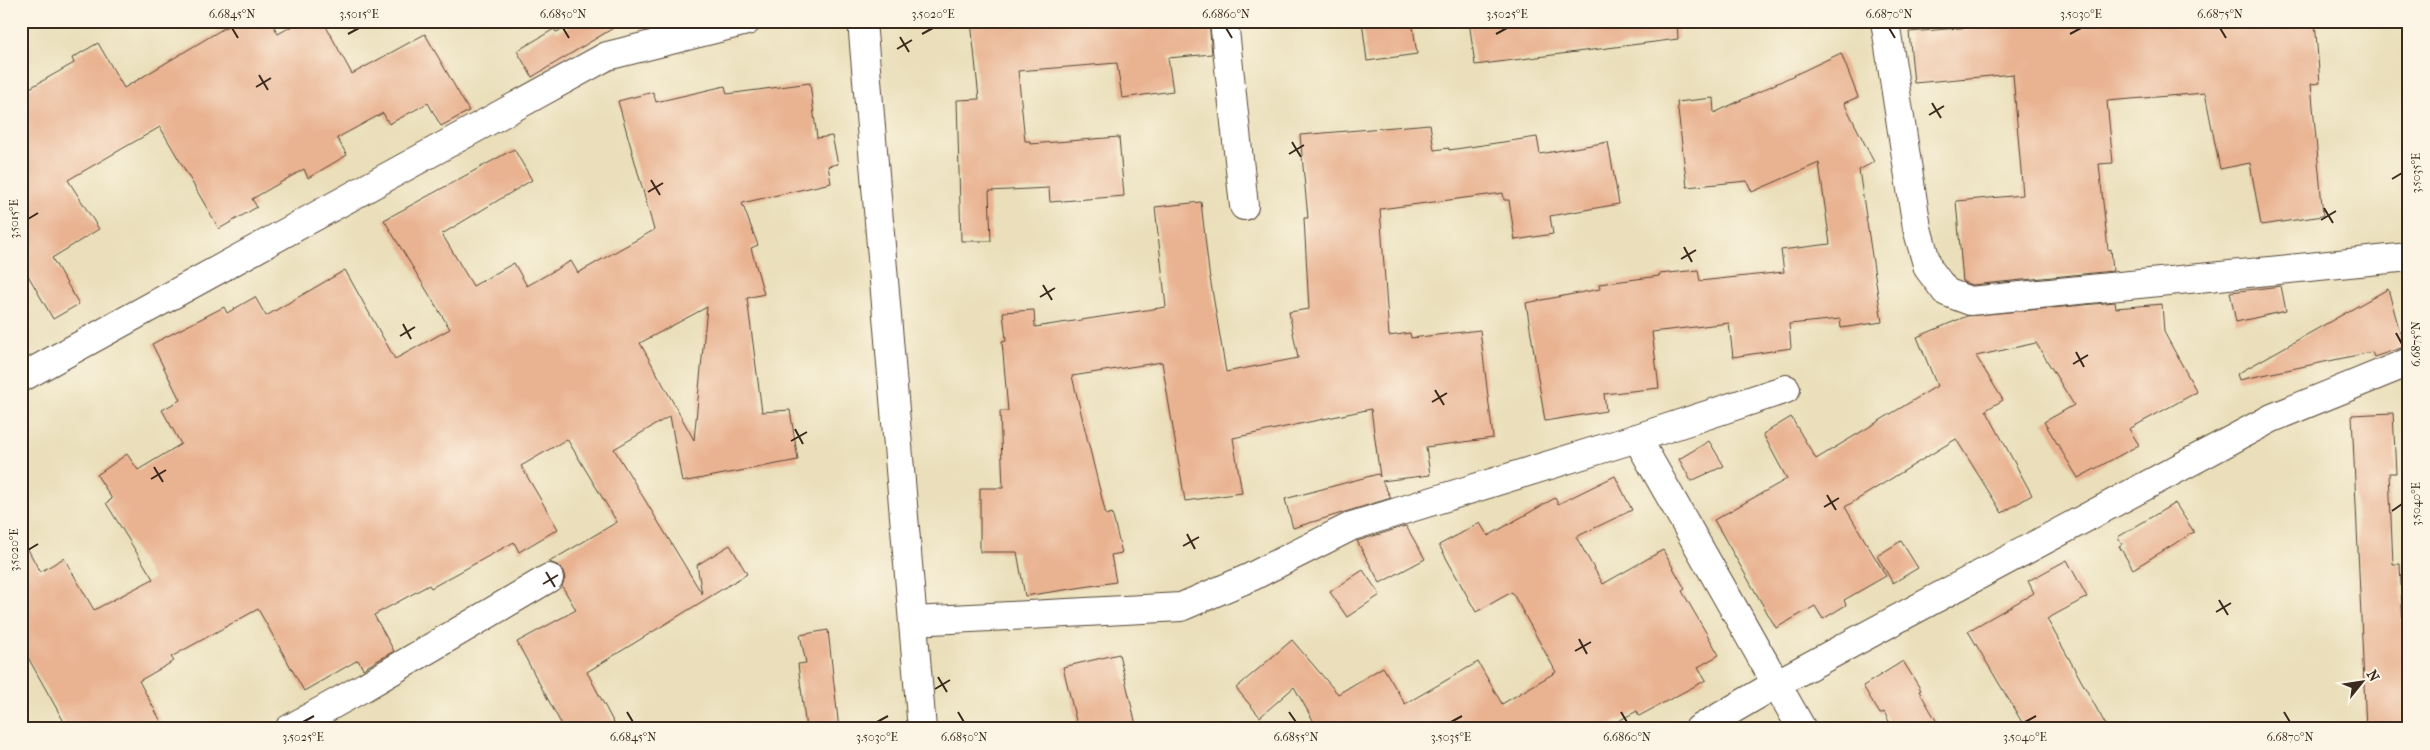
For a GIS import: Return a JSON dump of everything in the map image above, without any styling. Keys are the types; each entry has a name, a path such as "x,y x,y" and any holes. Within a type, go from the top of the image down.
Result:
{"street":[{"path":"21,378 606,56 748,21"},
{"path":"862,21 922,729"},
{"path":"1224,21 1244,206"},
{"path":"1885,21 1917,228 1928,268 1946,292 1970,301 2409,258"},
{"path":"1699,729 1776,684 2272,418 2409,362"},
{"path":"913,621 1181,607 1251,578 1352,526 1637,438 1786,389"},
{"path":"1637,438 1802,729"},
{"path":"289,729 549,578"}],"building":[{"path":"236,21 271,21 278,34 301,21 323,21 352,74 425,34 469,111 441,126 428,103 389,124 383,113 337,138 347,155 308,178 304,169 252,199 257,207 219,229 160,127 68,180 99,229 52,258 79,304 53,319 21,263 21,93 74,63 72,58 98,43 124,88"},
{"path":"585,21 625,21 532,77 517,51 554,29 556,32"},
{"path":"971,21 1164,21 1164,26 1209,21 1212,54 1168,58 1173,91 1122,98 1117,63 1018,71 1025,141 1030,141 1030,144 1119,137 1124,196 1050,202 1049,188 989,191 991,241 961,241 957,100 979,99"},
{"path":"1362,21 1412,21 1417,54 1367,61"},
{"path":"1469,21 1677,21 1678,39 1475,65"},
{"path":"2172,21 2173,29 2268,21 2315,21 2320,83 2311,84 2323,216 2261,225 2250,163 2220,169 2205,93 2107,101 2113,163 2099,164 2108,250 2111,249 2113,271 1972,285 1963,282 1956,201 2023,195 2013,74 1914,83 1909,32 2023,23"},
{"path":"1841,53 1858,97 1844,103 1874,162 1859,170 1882,322 1841,328 1840,319 1789,324 1791,348 1733,357 1729,323 1652,332 1659,388 1604,394 1606,411 1545,421 1526,303 1600,289 1599,284 1659,276 1659,274 1698,270 1700,281 1784,272 1781,250 1830,244 1819,163 1752,192 1747,181 1687,187 1677,102 1713,98 1714,113"},
{"path":"810,83 817,138 832,136 838,164 828,166 831,183 742,203 758,245 751,248 764,294 747,298 762,412 790,410 798,460 682,482 670,416 614,449 702,594 697,565 730,545 747,574 587,672 617,729 564,729 517,642 576,610 562,586 565,578 563,571 557,565 549,562 617,522 567,439 521,466 558,529 519,552 514,542 431,588 429,585 374,615 394,651 363,669 358,660 304,691 258,609 171,657 174,661 139,681 165,729 68,729 21,645 21,536 40,572 64,558 94,610 153,579 106,503 112,499 97,475 127,454 138,470 181,444 162,410 180,400 152,344 224,307 227,313 255,297 266,316 345,270 395,359 450,329 384,220 514,149 532,180 442,234 473,286 514,263 527,286 571,261 578,273 654,230 618,101 653,92 656,102 725,86 727,94","holes":["707,307 694,440 640,343"]},
{"path":"1430,124 1434,150 1449,148 1449,150 1537,137 1540,154 1608,142 1619,204 1550,216 1553,234 1515,240 1509,200 1504,200 1503,193 1380,209 1389,336 1410,333 1411,338 1480,330 1493,438 1426,447 1430,475 1382,481 1391,498 1293,528 1285,499 1378,474 1380,477 1371,409 1233,438 1242,493 1185,501 1162,362 1072,376 1106,515 1112,513 1122,553 1111,555 1116,582 1025,596 1017,552 980,552 980,488 1003,488 1000,411 1008,411 1002,342 1006,341 1003,312 1034,310 1035,327 1166,307 1155,207 1201,202 1209,272 1226,372 1298,358 1289,312 1309,309 1304,218 1308,218 1300,135"},
{"path":"2281,286 2286,311 2236,322 2230,292"},
{"path":"2388,289 2404,347 2374,357 2372,352 2239,380 2237,374"},
{"path":"2115,302 2116,308 2162,304 2164,332 2197,392 2129,429 2139,445 2078,478 2044,422 2074,405 2036,343 1976,356 2003,400 1986,410 2032,495 2002,513 1956,439 1845,507 1886,576 1844,600 1846,605 1823,619 1815,606 1776,628 1714,520 1787,479 1763,434 1791,417 1816,459 1937,386 1917,337 1967,316"},
{"path":"2393,413 2396,473 2389,473 2393,564 2400,564 2408,729 2366,729 2352,415"},
{"path":"1709,441 1724,466 1691,481 1679,459"},
{"path":"1615,476 1632,510 1576,537 1603,584 1663,550 1685,589 1682,591 1719,655 1698,667 1706,680 1639,716 1637,711 1603,729 1318,729 1294,687 1260,717 1236,688 1292,640 1338,694 1383,667 1405,704 1478,662 1502,704 1556,672 1512,592 1476,612 1439,545 1480,523 1488,536 1555,498 1558,504"},
{"path":"2175,503 2194,532 2133,569 2119,546 2122,544 2118,537"},
{"path":"1406,526 1425,559 1380,583 1357,541"},
{"path":"1901,541 1918,568 1893,583 1877,556"},
{"path":"2067,560 2087,597 2047,619 2108,729 2026,729 1968,631 2034,593 2028,581"},
{"path":"1363,570 1380,595 1347,617 1330,592"},
{"path":"828,630 839,729 806,729 798,664 806,663 800,635"},
{"path":"1119,654 1137,729 1078,729 1063,667"},
{"path":"1903,661 1921,690 1919,691 1941,729 1893,729 1884,712 1880,714 1863,686"}]}
